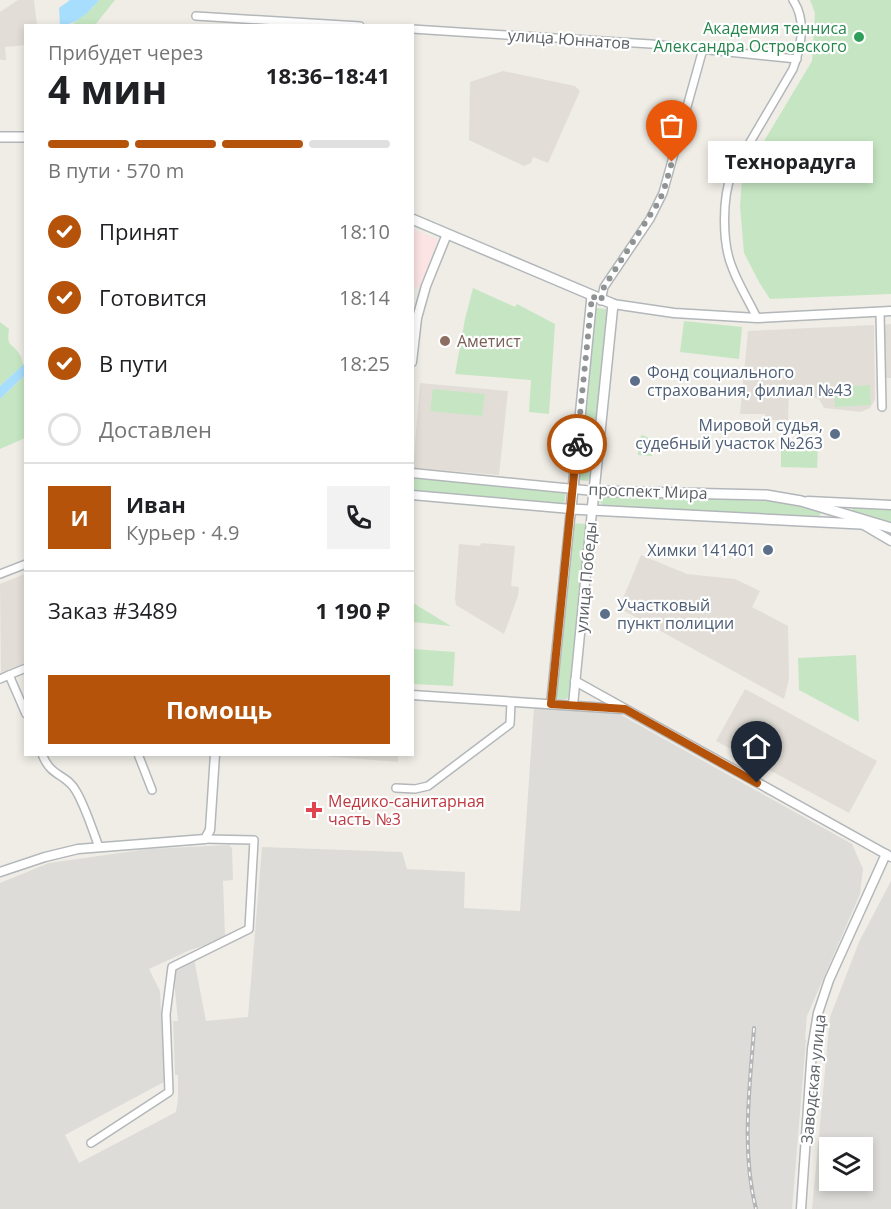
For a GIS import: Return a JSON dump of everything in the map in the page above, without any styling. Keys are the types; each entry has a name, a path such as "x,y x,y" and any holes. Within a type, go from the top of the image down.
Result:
{"main road":[{"path":"0,137 24,137"},
{"path":"414,220 613,304"},
{"name":"улица Победы","path":"571,509 597,298"},
{"name":"улица Победы","path":"592,511 613,304"},
{"name":"проспект Мира","path":"594,491 766,495 801,501 891,528"},
{"name":"проспект Мира","path":"571,509 880,525"}],"street":[{"path":"757,318 732,266 728,251 724,202 726,187 743,152 793,69 801,39 801,21 793,0"},
{"path":"196,16 327,24"},
{"name":"улица Юннатов","path":"414,29 703,49 796,58"},
{"path":"597,298 650,219 663,193 703,49"},
{"path":"414,346 419,307 447,234"},
{"path":"613,304 674,313 757,318 891,311"},
{"path":"880,312 882,407"},
{"name":"проспект Мира","path":"414,473 594,491"},
{"name":"проспект Мира","path":"414,495 571,509"},
{"path":"801,501 891,505"},
{"name":"улица Победы","path":"551,704 571,509"},
{"name":"улица Победы","path":"573,705 592,511"},
{"path":"862,524 891,541"},
{"path":"0,574 24,565"},
{"path":"0,679 24,669"},
{"path":"9,675 24,709"},
{"path":"575,681 888,856"},
{"path":"414,695 625,709"},
{"path":"396,788 415,789 428,786 470,755 510,724 511,702"},
{"path":"43,756 51,771 69,781 76,791 99,847"},
{"path":"139,756 152,790"},
{"path":"205,839 210,830 214,756"},
{"path":"0,872 59,852 205,839 254,840 249,929 172,967 166,1014 169,1092 91,1143"},
{"name":"Заводская улица","path":"801,1209 813,1048 818,1013 829,980 888,856"}],"shaded area":[{"path":"18,0 34,0 37,24 24,24 24,45 5,47 6,60 0,59 0,12"},
{"path":"503,71 575,86 580,91 548,163 533,157 531,163 524,166 469,140 470,82"},
{"path":"414,229 438,240 419,289 414,287"},
{"path":"891,324 891,378 886,378 883,325"},
{"path":"874,325 875,400 870,408 861,412 824,408 819,399 789,390 788,420 765,420 765,414 740,414 748,331"},
{"path":"420,383 508,391 499,475 414,468"},
{"path":"481,543 515,546 511,586 519,587 518,596 504,634 456,605 459,544 480,546"},
{"path":"641,555 687,574 735,579 760,591 752,607 788,626 789,679 784,699 619,608"},
{"path":"24,574 24,663 1,673 0,584"},
{"path":"745,689 877,761 849,813 716,741"},
{"path":"534,707 614,711 852,844 863,869 860,894 807,1016 792,1209 0,1209 0,883 49,863 148,849 229,845 232,848 233,880 223,881 225,936 149,969 160,991 164,1082 65,1135 79,1163 176,1112 178,1075 175,1075 173,1021 178,1021 173,969 194,959 206,1021 248,1017 262,847 402,852 407,869 465,872 464,908 520,911"},
{"path":"323,756 398,756 398,762"},
{"path":"891,881 891,1209 812,1209 830,1017 859,942"}],"green space":[{"path":"99,0 115,0 96,24 72,24"},
{"path":"810,0 891,0 891,294 770,299 744,253 740,206 742,178 812,61 815,13"},
{"path":"473,288 515,307 517,304 555,324 549,414 529,412 531,380 455,374"},
{"path":"596,308 606,309 608,313 591,481 576,480 594,311"},
{"path":"684,321 742,327 739,359 680,352"},
{"path":"0,322 9,329 9,343 22,358 23,365 0,386"},
{"path":"24,376 24,438 0,449 0,399"},
{"path":"870,385 871,405 835,407 834,387"},
{"path":"433,389 485,394 482,416 430,411"},
{"path":"642,435 650,440 652,456 638,455 638,440"},
{"path":"781,448 818,449 817,468 781,467"},
{"path":"414,476 566,490 564,505 414,492"},
{"path":"600,495 784,502 821,513 819,516 606,507 599,502"},
{"path":"853,506 891,507 891,522 853,513"},
{"path":"572,523 586,524 569,697 558,699 555,696"},
{"path":"414,604 451,626 414,622"},
{"path":"414,649 455,652 453,686 414,684"},
{"path":"856,655 859,722 799,690 798,658"}],"water":[{"path":"70,0 99,0 76,21 68,24 60,24 59,8"},
{"path":"24,364 24,376 0,399 0,386"}],"railway":[{"path":"754,1028 748,1141 751,1187 756,1209"}],"way so far":[{"path":"577,444 592,296 601,301 604,287 650,219 663,193 672,162"}],"place":[{"name":"Академия тенниса Александра Островского","path":"859,37"},
{"name":"Технорадуга","path":"672,162"},
{"name":"Аметист","path":"445,341"},
{"name":"Фонд социального страхования, филиал №43","path":"635,381"},
{"name":"Мировой судья, судебный участок №263","path":"835,434"},
{"name":"Химки 141401","path":"768,550"},
{"name":"Участковый пункт полиции","path":"605,614"},
{"name":"Медико-санитарная часть №3","path":"314,810"}],"route":[{"path":"577,444 551,704 625,709 757,783"}]}
